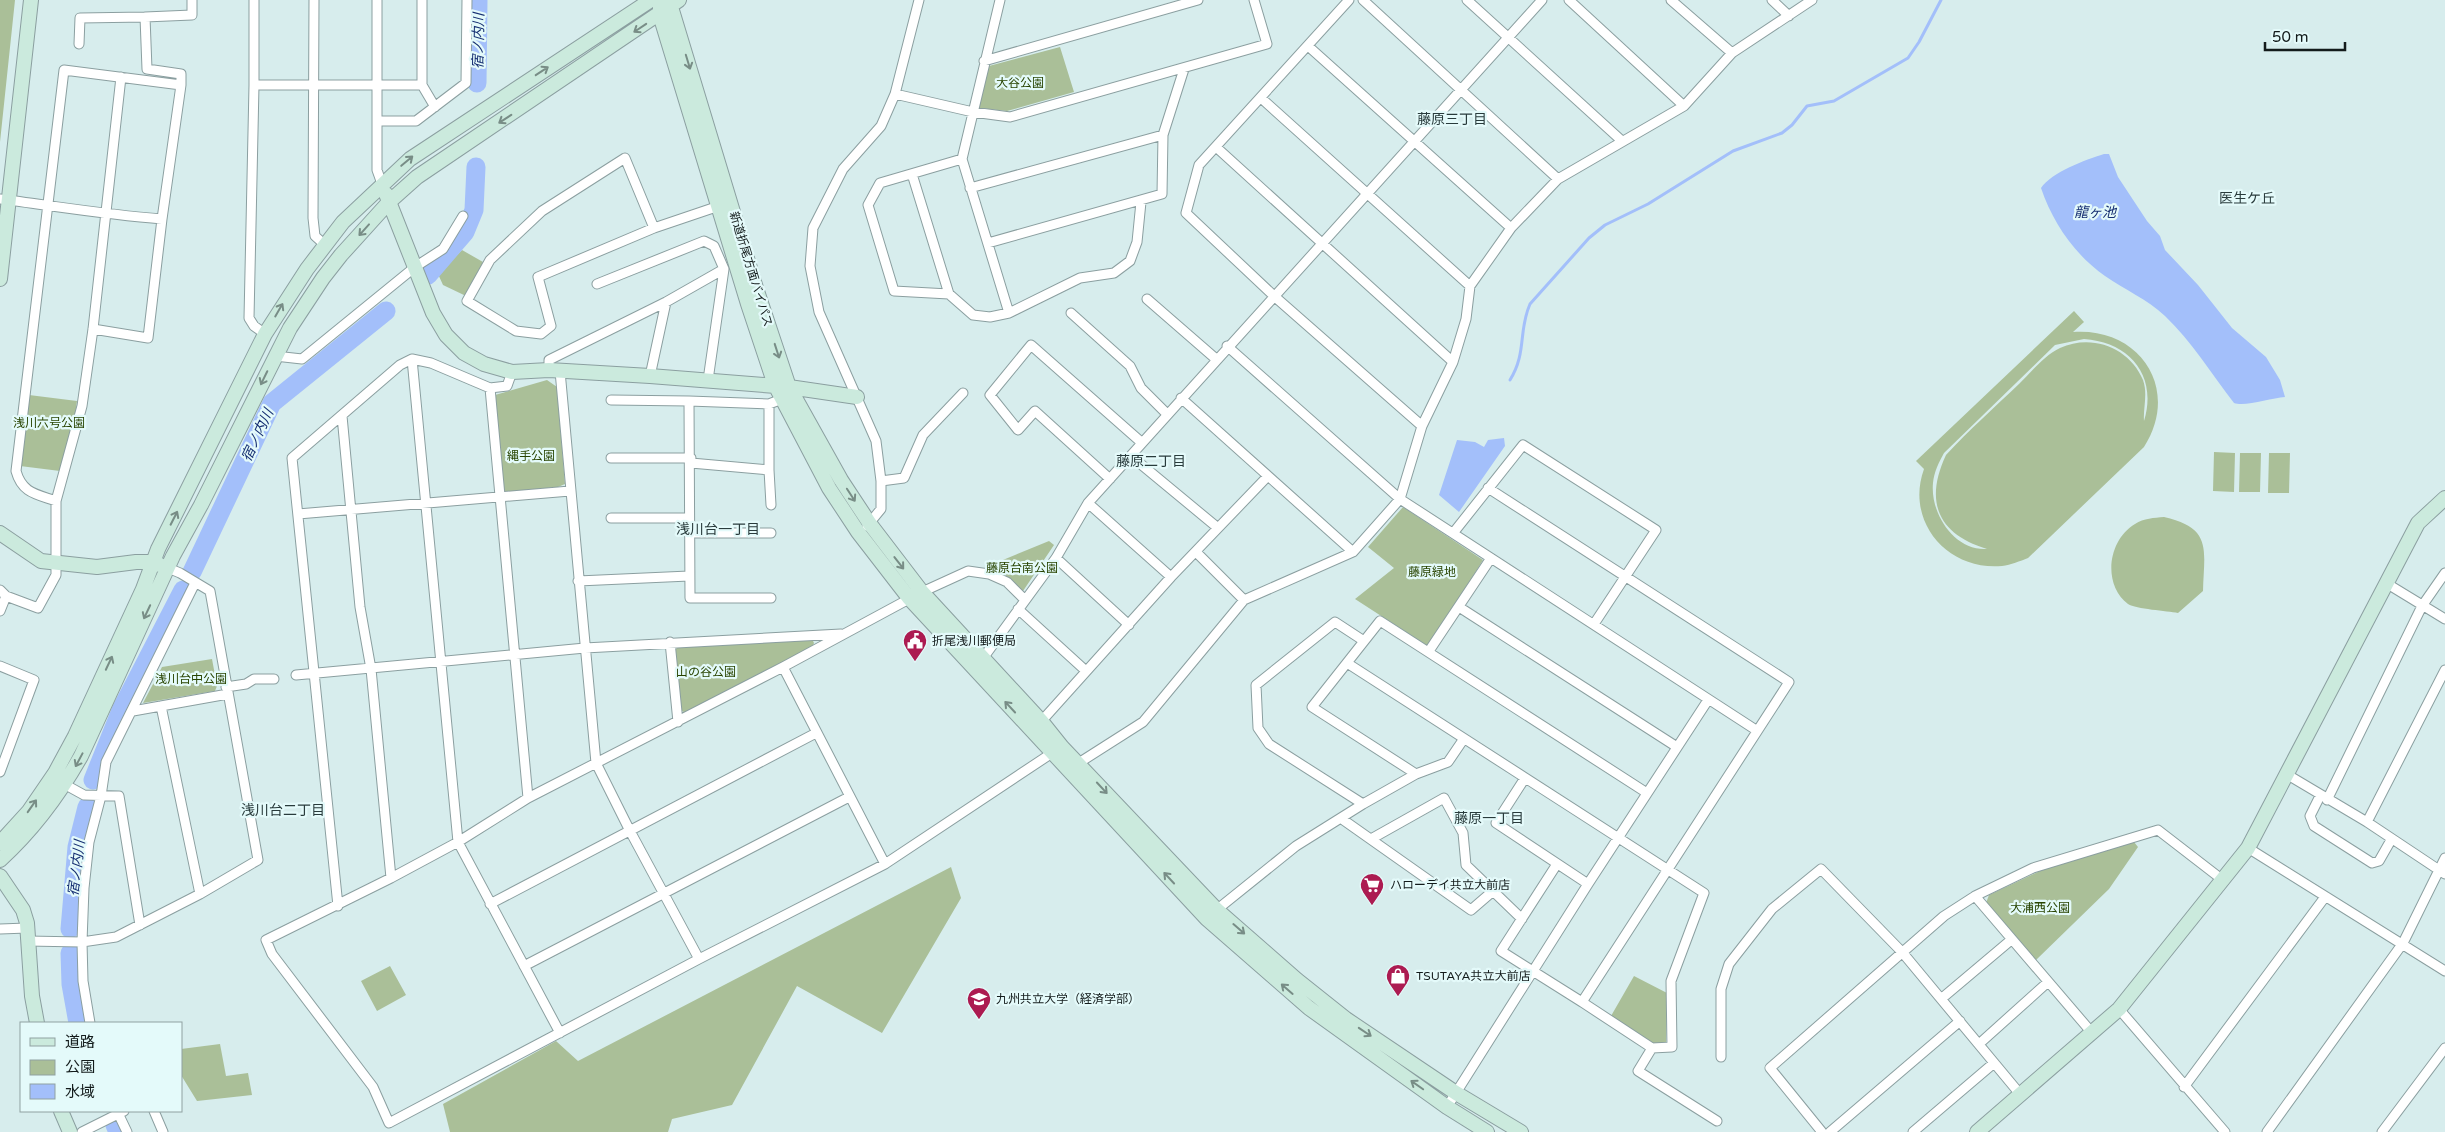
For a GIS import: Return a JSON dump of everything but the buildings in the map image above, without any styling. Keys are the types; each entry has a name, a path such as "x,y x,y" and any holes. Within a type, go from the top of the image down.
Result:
{"street":[{"path":"0,279 5,199 32,0"},
{"path":"80,18 145,18 192,15 192,0"},
{"path":"254,0 249,318 254,326 266,334"},
{"path":"314,0 313,218 316,236 325,245"},
{"path":"377,0 377,170 433,313 446,335 464,353 484,364 512,372 555,370 708,380 782,390 857,397"},
{"path":"422,0 422,84 435,107"},
{"path":"377,121 416,121 466,83 467,0"},
{"path":"0,843 29,811 55,773 75,736 131,615 153,562 266,334 285,301 325,245 343,222 410,159 651,0"},
{"path":"864,528 881,509 881,481 876,441 819,312 810,266 813,228 843,168 881,126 894,94 919,0"},
{"path":"1001,0 984,61 962,160 1009,313"},
{"path":"984,61 1197,0"},
{"path":"894,94 973,112 1010,117 1267,44 1254,0"},
{"path":"1349,0 1199,165 1186,213 1274,296 1422,426"},
{"path":"1363,0 1558,179"},
{"path":"1467,0 1622,141"},
{"path":"979,664 1056,558 1088,502 1227,346 1542,0"},
{"path":"1568,0 1684,106"},
{"path":"1671,0 1732,53"},
{"path":"1772,0 1789,16"},
{"path":"1073,767 1143,722 1244,600 1353,552 1400,499 1422,426 1453,362 1466,318 1470,286 1511,228 1558,179 1684,106 1732,53 1812,0"},
{"path":"0,860 35,824 64,784 81,756 168,568 275,356 323,278 389,202 417,177 660,15 669,2"},
{"name":"新道折尾方面バイパス","path":"669,2 756,288 782,390 841,480 864,528 915,595 1037,726 1056,750 1212,915"},
{"path":"79,8 79,44"},
{"path":"660,15 719,206 782,390"},
{"path":"94,329 148,338 181,74 147,69 145,18"},
{"path":"1308,46 1511,228"},
{"path":"988,244 1141,202 1162,194 1163,136 1184,69"},
{"path":"56,501 34,494 20,484 16,471 64,70 181,85"},
{"path":"0,611 3,593 38,608 56,575 56,501 82,406 94,329 121,77"},
{"path":"254,85 422,84"},
{"path":"1261,98 1470,286"},
{"path":"970,188 1163,136"},
{"path":"1216,147 1453,362"},
{"path":"654,228 625,158 542,210 490,260 468,302 516,331 541,334 551,326 538,277 654,228 719,206"},
{"path":"949,294 894,291 868,205 880,183 962,160"},
{"path":"912,174 949,294 973,315 990,317 1009,313 1080,278 1114,273 1130,261 1137,242 1141,202"},
{"path":"5,199 106,214 162,219"},
{"path":"275,356 302,359 415,268 443,249 463,216"},
{"path":"597,284 704,241 714,246 724,269 708,380"},
{"path":"699,959 663,895 596,763 570,491 555,370 549,360 666,302 724,269"},
{"path":"1147,299 1216,359"},
{"path":"650,376 666,302"},
{"path":"1070,313 1130,366 1141,388 1167,414"},
{"path":"1110,479 1035,412 1018,430 990,395 1031,345 1141,442"},
{"path":"1227,346 1400,499 1454,532 1756,730"},
{"path":"338,906 292,458 400,365 412,359 431,363 490,388 507,386 512,372"},
{"path":"412,359 458,842 560,1033"},
{"path":"490,388 528,798"},
{"path":"771,504 769,404 782,390"},
{"path":"881,481 904,478 923,435 963,393"},
{"path":"1181,398 1353,552"},
{"path":"611,400 769,404"},
{"path":"689,401 691,460 689,518 690,598 772,598"},
{"path":"342,416 360,607 370,669 391,878"},
{"path":"1454,532 1522,445 1656,530 1594,624"},
{"path":"1130,456 1218,528"},
{"path":"611,458 691,460 769,470"},
{"path":"1037,726 1171,578 1197,553 1267,477"},
{"path":"1488,488 1789,682 1756,730 1669,870 1582,1002"},
{"path":"298,514 570,491"},
{"path":"1976,1132 2093,1034 2119,1009 2224,881 2248,848 2288,775 2418,523 2445,498"},
{"path":"1088,502 1171,578"},
{"path":"612,518 689,518"},
{"path":"0,533 41,561 97,567 153,562 210,591 258,860 200,894 116,938 82,942 0,929"},
{"path":"689,533 772,533"},
{"path":"1197,553 1244,600"},
{"path":"1056,558 1129,625"},
{"path":"1429,651 1491,558"},
{"path":"1025,600 1007,582 989,574 968,571 915,595 783,667 528,798 458,842 338,906 266,940 272,954 373,1087 389,1123 699,959 886,864 1056,750"},
{"path":"2391,840 2379,861 2372,863 2314,826 2310,816 2323,798 2422,606 2445,573"},
{"path":"578,581 689,576"},
{"path":"90,1022 83,980 82,942 89,842 101,796 106,762 195,583"},
{"path":"2386,583 2445,619"},
{"path":"1459,607 1677,747"},
{"path":"1018,610 1086,671"},
{"path":"1416,774 1312,707 1380,621 1647,793"},
{"path":"1363,804 1269,744 1258,728 1256,685 1335,622 1364,641"},
{"path":"296,675 585,648 843,634"},
{"path":"670,642 678,722"},
{"path":"1347,663 1463,740 1526,778 1704,893 1671,981 1672,1047 1652,1048 1501,951 1557,864"},
{"path":"0,666 34,680 0,772"},
{"path":"783,667 849,797 886,864"},
{"path":"2367,822 2445,670"},
{"path":"133,711 227,691 254,679 274,679"},
{"path":"1447,1107 1588,884 1708,700"},
{"path":"161,706 200,894"},
{"path":"490,904 816,733"},
{"path":"1212,915 1296,846 1342,819 1363,804 1416,774 1448,762 1463,740"},
{"path":"2288,775 2323,798 2367,822 2391,840 2442,872"},
{"path":"1526,778 1496,823 1588,884"},
{"path":"64,784 84,796 119,796 140,925"},
{"path":"524,966 849,797"},
{"path":"1371,839 1444,798 1463,833 1466,865 1522,919"},
{"path":"1342,819 1471,910 1492,891"},
{"path":"1822,1132 1770,1068 1944,916 1975,896 2033,868 2158,830 2224,881"},
{"path":"2248,848 2445,971"},
{"path":"2267,1132 2402,943 2442,872 2445,858"},
{"path":"1721,1057 1721,989 1729,964 1772,909 1821,870 1902,952 2020,1094"},
{"path":"0,876 23,910 37,1022"},
{"path":"1975,896 2010,940 2093,1034"},
{"path":"2184,1087 2325,897"},
{"path":"1212,915 1346,1019 1456,1093 1521,1132"},
{"path":"1212,915 1309,1008 1447,1107 1487,1132"},
{"path":"1941,999 2010,940"},
{"path":"1979,1044 2048,982"},
{"path":"2119,1009 2224,1132"},
{"path":"1830,1132 1960,1022"},
{"path":"1652,1048 1638,1071 1717,1121"},
{"path":"2382,1132 2445,1048"},
{"path":"1913,1132 1994,1063"},
{"path":"61,1112 70,1132"},
{"path":"82,1132 118,1112"},
{"path":"120,1112 127,1132"},
{"path":"154,1112 163,1132"}],"green space":[{"path":"0,0 15,0 0,142"},
{"name":"大谷公園","path":"1060,47 1074,92 1007,111 979,108 989,66"},
{"path":"462,250 483,262 466,296 443,285 438,274"},
{"path":"2074,311 2084,322 2073,332 2097,333 2118,340 2135,351 2148,366 2155,384 2158,404 2154,425 2144,447 2028,558 2012,564 2002,566 1982,565 1964,560 1948,551 1935,539 1926,524 1920,507 1920,488 1924,469 1916,461","holes":["2084,339 2100,341 2126,354 2136,364 2143,376 2147,389 2144,421 2145,390 2143,380 2129,359 2109,346 2097,343 2072,344 2054,351 1946,455 1939,472 1936,487 1936,501 1940,514 1957,535 1970,543 1987,549 1975,548 1964,544 1946,528 1940,518 1933,495 1933,483 1937,467 1944,453 2055,345"]},
{"name":"縄手公園","path":"547,380 557,387 565,484 558,487 505,492 502,490 495,395"},
{"name":"浅川六号公園","path":"29,395 77,401 75,416 60,471 20,466"},
{"path":"2214,452 2235,453 2234,492 2213,491"},
{"path":"2240,453 2261,453 2260,492 2239,492"},
{"path":"2269,453 2290,453 2289,493 2268,493"},
{"name":"藤原緑地","path":"1403,507 1483,560 1429,647 1355,599 1394,568 1368,547"},
{"path":"2164,517 2191,527 2198,534 2204,552 2203,591 2178,613 2144,609 2128,604 2114,585 2112,574 2114,551 2126,531 2142,521"},
{"name":"藤原台南公園","path":"1049,541 1054,545 1023,591 1002,572 986,567"},
{"name":"山の谷公園","path":"812,639 814,643 812,648 685,713 681,710 675,650 679,646"},
{"name":"浅川台中公園","path":"212,659 217,686 215,691 143,703 162,667"},
{"name":"大浦西公園","path":"2134,842 2138,847 2109,889 2036,960 1986,903 1989,895 2042,870"},
{"path":"951,867 961,898 882,1033 797,986 732,1105 672,1119 668,1132 450,1132 443,1104 556,1041 578,1061"},
{"path":"390,966 406,995 377,1011 361,981"},
{"path":"1634,976 1667,993 1666,1043 1654,1044 1611,1016"},
{"path":"220,1044 226,1076 248,1073 252,1095 197,1101 182,1077 182,1049"}],"water":[{"name":"龍ヶ池","path":"2104,154 2109,154 2118,177 2147,221 2160,236 2165,250 2198,285 2232,328 2266,357 2280,380 2285,397 2251,403 2234,403 2193,347 2165,316 2105,276 2074,248 2058,225 2041,188 2046,182 2061,172"},
{"path":"1504,438 1505,446 1459,512 1439,495 1457,440 1475,442 1484,447 1488,440"}],"waterway":[{"name":"宿ノ内川","path":"477,83 478,0"},
{"path":"1510,380 1519,361 1524,323 1530,304 1589,238 1605,225 1648,204 1733,151 1782,133 1792,125 1807,106 1834,101 1908,58 1919,42 1941,0"},
{"name":"宿ノ内川","path":"428,275 465,232 474,210 476,167"},
{"name":"宿ノ内川","path":"192,572 272,403 386,311"},
{"name":"宿ノ内川","path":"93,780 122,708 183,590"},
{"name":"宿ノ内川","path":"70,929 77,847 87,807"},
{"name":"宿ノ内川","path":"70,953 71,984 78,1022"},
{"name":"宿ノ内川","path":"115,1125 118,1132"}],"place":[{"name":"折尾浅川郵便局","path":"915,662"},
{"name":"ハローデイ共立大前店","path":"1372,906"},
{"name":"TSUTAYA共立大前店","path":"1398,997"},
{"name":"九州共立大学（経済学部）","path":"979,1020"}],"district":[{"name":"藤原三丁目","path":"1452,119"},
{"name":"医生ケ丘","path":"2247,198"},
{"name":"藤原二丁目","path":"1151,461"},
{"name":"浅川台一丁目","path":"718,529"},
{"name":"浅川台二丁目","path":"283,810"},
{"name":"藤原一丁目","path":"1489,818"}]}
